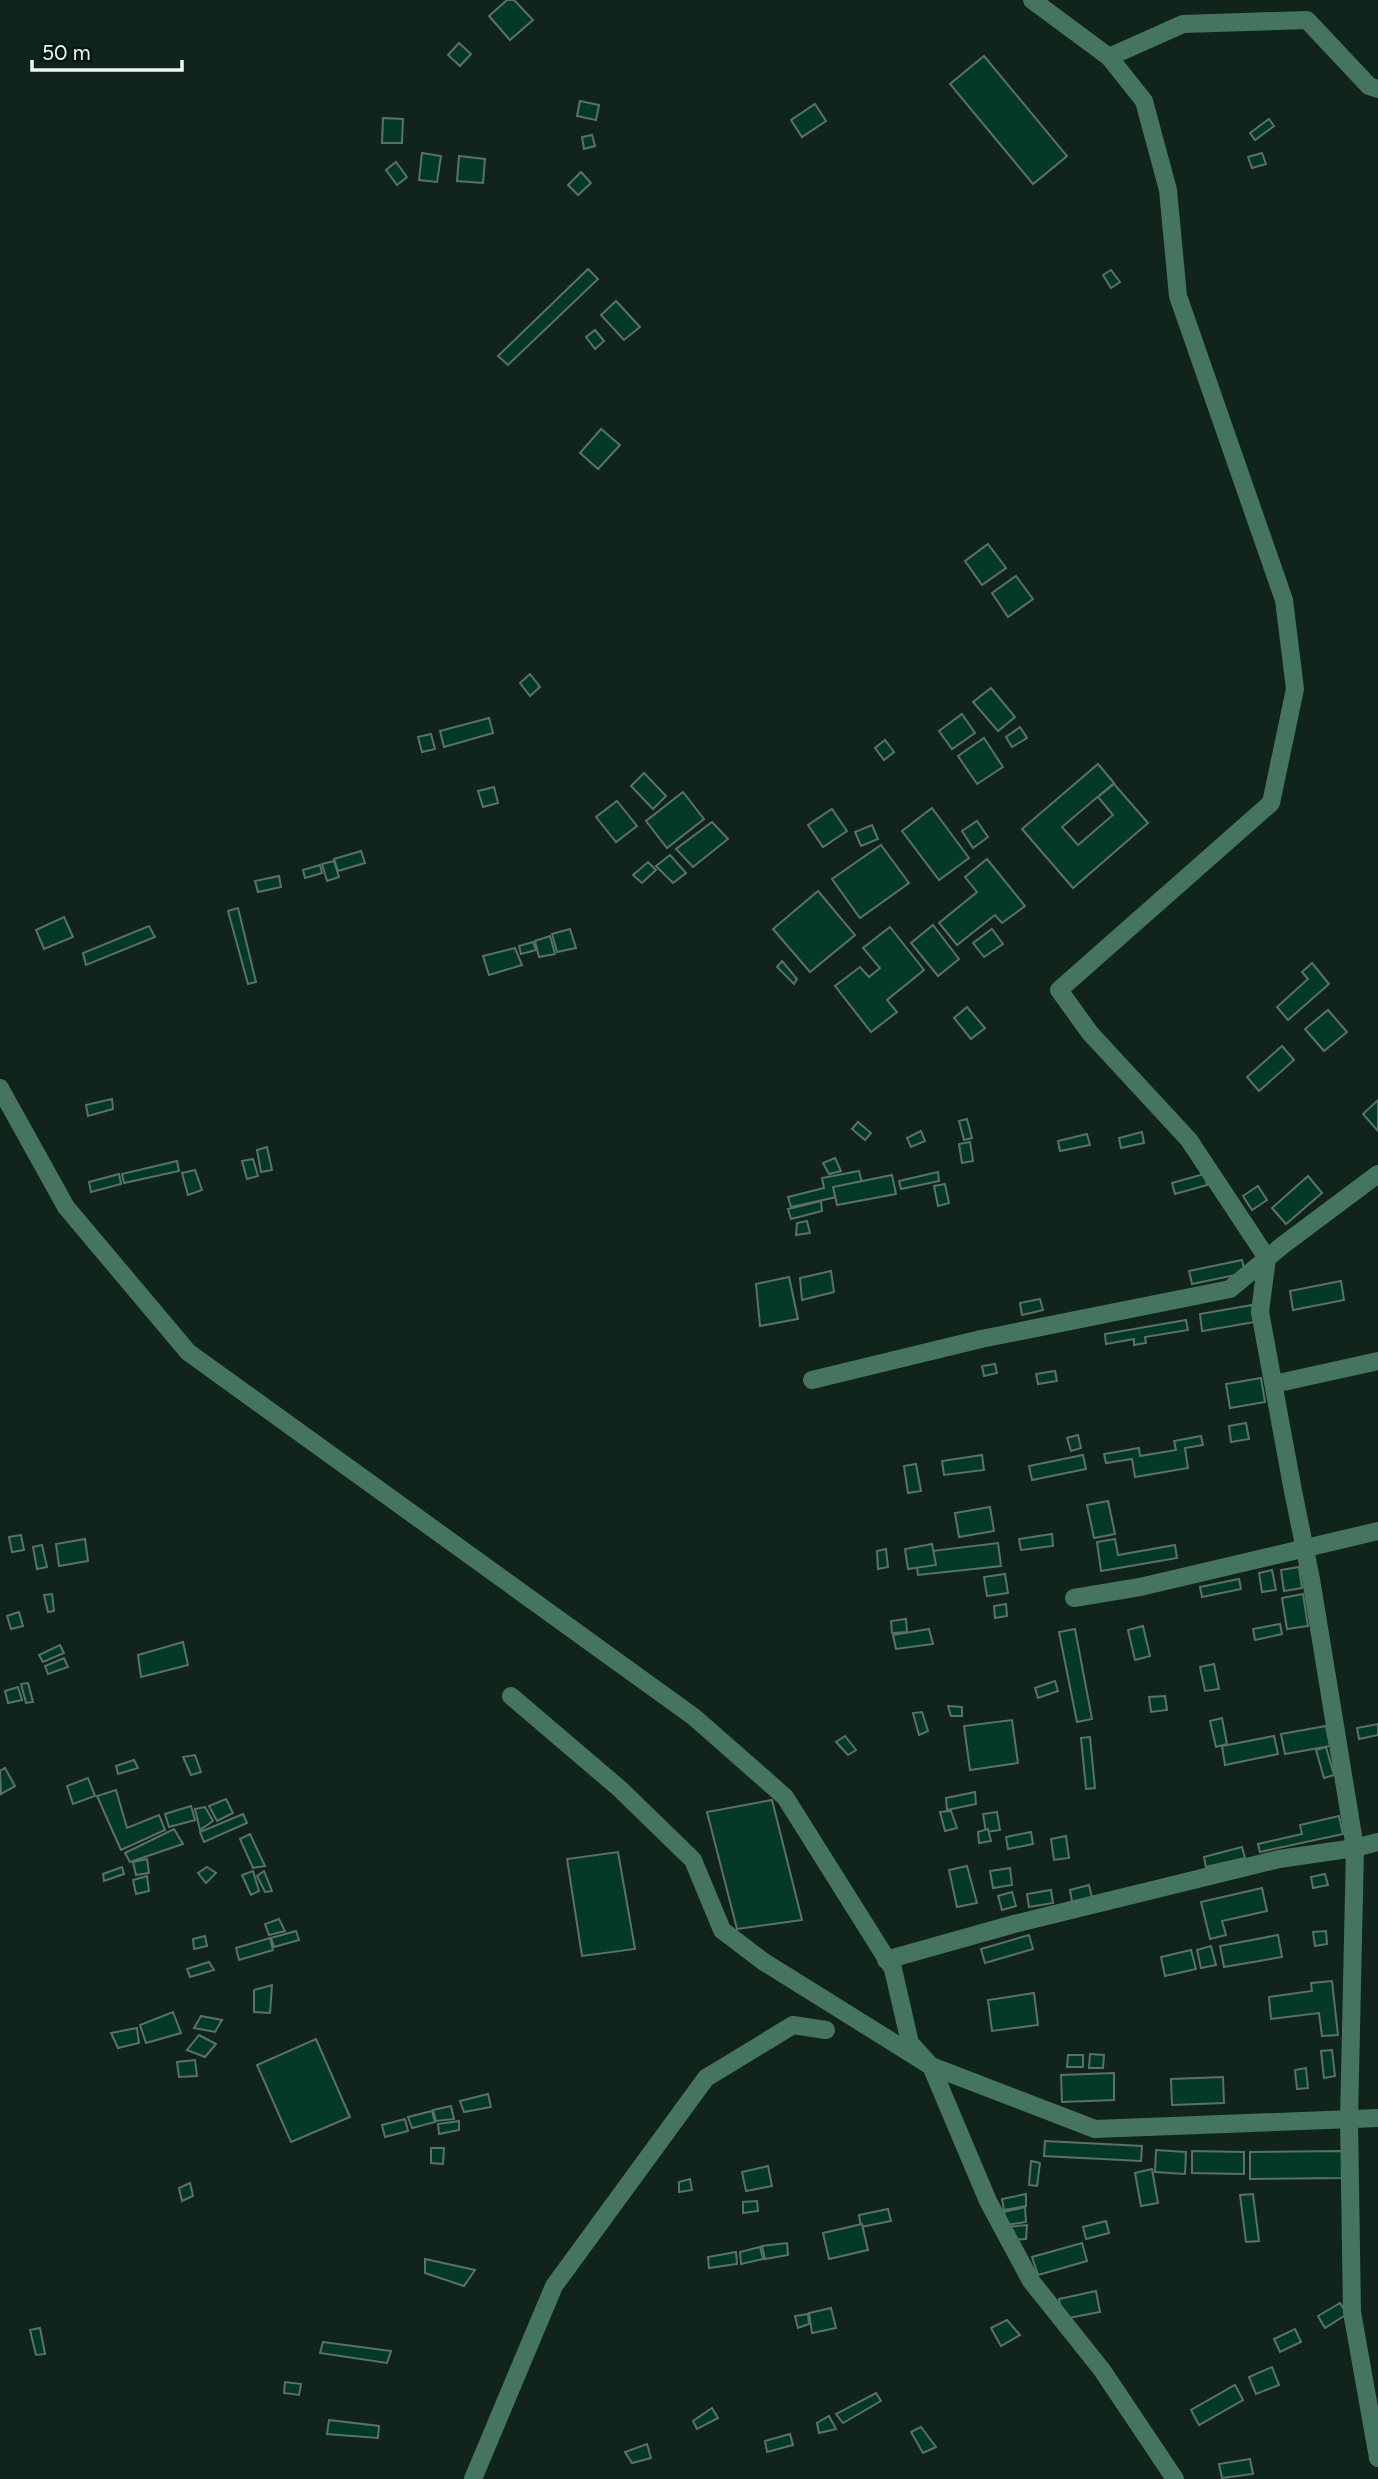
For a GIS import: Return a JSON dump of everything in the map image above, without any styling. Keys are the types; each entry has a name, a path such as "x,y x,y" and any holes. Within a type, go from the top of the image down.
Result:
{"street":[{"path":"1032,0 1109,57 1144,101 1168,190 1178,296 1284,600 1295,689 1271,803 1059,990 1090,1033 1189,1140 1267,1258 1261,1311 1305,1547 1355,1849 1349,2120 1352,2312 1378,2458"},
{"path":"1109,57 1183,24 1307,20 1369,86 1378,89"},
{"path":"0,1088 66,1207 188,1352 694,1717 785,1797 892,1969 909,2043 931,2066 988,2201 1031,2281 1102,2370 1175,2479"},
{"path":"812,1380 981,1339 1230,1289 1378,1174"},
{"path":"1274,1384 1378,1361"},
{"path":"1074,1598 1140,1587 1378,1531"},
{"path":"511,1696 620,1788 693,1860 722,1930 764,1962 931,2066 1095,2129 1378,2118"},
{"path":"886,1959 1014,1924 1279,1859 1355,1849 1378,1842"},
{"path":"473,2479 554,2286 706,2078 793,2025 825,2030"}],"building":[{"path":"507,0 514,0 533,20 510,40 489,16"},
{"path":"459,43 471,54 460,66 448,55"},
{"path":"984,56 1067,156 1033,184 950,84"},
{"path":"580,101 599,105 596,120 577,116"},
{"path":"815,104 826,121 802,137 791,120"},
{"path":"383,118 403,119 402,143 382,143"},
{"path":"1269,119 1274,126 1255,140 1250,133"},
{"path":"592,135 595,146 584,149 582,137"},
{"path":"422,153 441,156 437,182 419,180"},
{"path":"1262,153 1266,164 1252,168 1248,157"},
{"path":"459,156 485,159 483,183 457,181"},
{"path":"396,162 407,177 397,185 386,170"},
{"path":"581,172 591,183 578,195 568,185"},
{"path":"588,269 598,279 508,365 498,356"},
{"path":"1111,270 1120,282 1111,288 1103,275"},
{"path":"616,301 640,327 624,340 601,315"},
{"path":"595,330 604,341 595,349 586,337"},
{"path":"601,429 620,445 598,469 580,453"},
{"path":"988,544 1006,568 982,585 965,561"},
{"path":"1016,576 1033,599 1008,617 992,593"},
{"path":"530,674 540,687 530,696 520,683"},
{"path":"991,688 1015,717 998,731 973,702"},
{"path":"962,714 975,733 952,749 939,731"},
{"path":"489,718 493,733 444,747 440,731"},
{"path":"1020,727 1027,738 1012,747 1006,737"},
{"path":"431,734 435,749 422,752 418,737"},
{"path":"984,738 1003,767 977,784 958,756"},
{"path":"885,740 894,752 884,760 875,748"},
{"path":"1098,764 1114,783 1062,827 1078,845 1113,815 1098,797 1114,784 1148,823 1073,888 1022,829"},
{"path":"644,773 666,796 653,809 631,786"},
{"path":"494,787 498,803 483,807 478,791"},
{"path":"683,792 704,819 667,848 646,821"},
{"path":"617,801 637,826 616,842 596,817"},
{"path":"932,808 969,858 939,880 902,831"},
{"path":"832,809 847,831 823,847 808,825"},
{"path":"977,821 988,837 973,848 962,831"},
{"path":"712,822 728,839 693,867 676,849"},
{"path":"872,825 878,839 861,846 855,832"},
{"path":"881,845 909,883 860,918 832,879"},
{"path":"361,851 365,863 338,871 334,859"},
{"path":"670,855 686,873 673,883 656,866"},
{"path":"987,859 1025,906 1002,923 995,915 957,945 939,923 977,892 965,877"},
{"path":"334,861 339,877 327,881 322,864"},
{"path":"648,862 656,870 642,883 633,875"},
{"path":"320,865 322,873 305,878 303,870"},
{"path":"279,876 281,887 258,892 255,881"},
{"path":"818,891 855,935 810,972 773,929"},
{"path":"238,908 256,982 248,984 228,911"},
{"path":"64,917 73,937 44,949 36,930"},
{"path":"933,925 959,959 938,976 911,943"},
{"path":"149,926 155,937 86,965 83,953"},
{"path":"890,927 924,970 887,1000 897,1012 871,1032 835,986 860,967 869,977 880,968 863,948"},
{"path":"570,929 576,948 557,952 552,934"},
{"path":"992,929 1003,944 984,957 973,943"},
{"path":"550,936 555,954 539,957 535,941"},
{"path":"533,942 536,950 521,954 519,946"},
{"path":"515,948 522,965 489,975 483,956"},
{"path":"782,961 797,979 794,984 777,967"},
{"path":"1312,963 1329,984 1288,1020 1277,1007 1308,979 1302,972"},
{"path":"967,1007 985,1028 971,1039 954,1018"},
{"path":"1328,1010 1347,1032 1324,1051 1305,1029"},
{"path":"1282,1046 1294,1060 1259,1091 1247,1077"},
{"path":"112,1099 113,1109 88,1116 86,1105"},
{"path":"1378,1100 1378,1131 1363,1114"},
{"path":"967,1119 972,1138 964,1140 959,1121"},
{"path":"858,1122 871,1133 865,1140 852,1129"},
{"path":"921,1131 925,1141 911,1147 907,1138"},
{"path":"1142,1132 1144,1143 1121,1148 1119,1138"},
{"path":"1087,1134 1090,1145 1060,1151 1058,1141"},
{"path":"970,1142 973,1161 962,1163 959,1144"},
{"path":"267,1147 272,1170 261,1172 257,1150"},
{"path":"835,1158 841,1171 829,1174 823,1163"},
{"path":"253,1159 258,1176 247,1179 242,1161"},
{"path":"177,1161 179,1171 124,1183 122,1174"},
{"path":"195,1170 202,1190 188,1195 182,1173"},
{"path":"859,1171 864,1191 791,1207 788,1197 824,1188 822,1178"},
{"path":"938,1172 939,1181 901,1189 899,1181"},
{"path":"119,1174 121,1184 91,1192 89,1182"},
{"path":"1204,1174 1207,1185 1175,1194 1172,1183"},
{"path":"892,1175 896,1194 837,1205 833,1187"},
{"path":"1308,1176 1322,1193 1286,1224 1272,1208"},
{"path":"945,1184 949,1203 938,1206 934,1186"},
{"path":"1258,1186 1267,1200 1252,1210 1243,1196"},
{"path":"821,1201 822,1211 791,1219 788,1209"},
{"path":"807,1221 810,1233 796,1235 797,1223"},
{"path":"1242,1260 1245,1273 1192,1284 1189,1271"},
{"path":"831,1271 834,1292 802,1300 800,1278"},
{"path":"789,1277 798,1319 760,1326 756,1284"},
{"path":"1341,1281 1344,1300 1293,1310 1290,1291"},
{"path":"1040,1299 1043,1310 1022,1315 1020,1303"},
{"path":"1252,1305 1255,1322 1202,1331 1200,1314"},
{"path":"1186,1320 1188,1330 1145,1337 1146,1343 1134,1345 1134,1339 1106,1344 1105,1334"},
{"path":"995,1364 997,1373 984,1376 982,1366"},
{"path":"1055,1371 1057,1381 1038,1384 1036,1374"},
{"path":"1261,1378 1265,1402 1230,1408 1226,1384"},
{"path":"1246,1423 1249,1439 1231,1442 1229,1426"},
{"path":"1078,1435 1081,1448 1071,1451 1067,1438"},
{"path":"1201,1436 1203,1445 1185,1448 1188,1468 1135,1477 1132,1459 1106,1463 1104,1454 1139,1448 1140,1456 1176,1450 1174,1441"},
{"path":"982,1455 984,1470 944,1475 942,1461"},
{"path":"1083,1455 1086,1469 1032,1480 1029,1466"},
{"path":"916,1464 921,1491 908,1493 904,1466"},
{"path":"1108,1501 1115,1534 1094,1538 1087,1505"},
{"path":"990,1507 994,1531 959,1537 955,1513"},
{"path":"1052,1534 1053,1546 1021,1550 1019,1539"},
{"path":"21,1535 24,1550 12,1552 9,1537"},
{"path":"85,1539 88,1561 59,1566 56,1544"},
{"path":"1115,1539 1118,1555 1175,1545 1177,1558 1101,1571 1097,1542"},
{"path":"998,1543 1001,1566 918,1575 915,1553"},
{"path":"932,1544 936,1565 908,1569 905,1549"},
{"path":"42,1545 47,1567 37,1569 33,1547"},
{"path":"886,1549 888,1567 878,1569 877,1551"},
{"path":"1299,1567 1302,1588 1284,1591 1281,1570"},
{"path":"1272,1570 1276,1590 1262,1592 1259,1573"},
{"path":"1005,1574 1008,1593 987,1596 984,1577"},
{"path":"1239,1579 1241,1589 1202,1597 1200,1587"},
{"path":"52,1594 54,1611 48,1612 44,1595"},
{"path":"1303,1594 1308,1626 1287,1629 1282,1598"},
{"path":"1006,1604 1007,1616 995,1618 994,1606"},
{"path":"19,1612 23,1626 11,1629 7,1616"},
{"path":"906,1619 907,1632 892,1633 891,1621"},
{"path":"1280,1624 1282,1634 1255,1640 1253,1629"},
{"path":"1143,1626 1150,1656 1135,1660 1128,1630"},
{"path":"929,1629 933,1644 896,1649 893,1635"},
{"path":"1075,1629 1092,1719 1077,1722 1059,1632"},
{"path":"183,1642 188,1665 141,1677 138,1655"},
{"path":"60,1645 64,1653 43,1662 39,1655"},
{"path":"64,1658 68,1667 48,1674 45,1666"},
{"path":"1214,1664 1219,1689 1205,1691 1200,1667"},
{"path":"1055,1681 1058,1691 1038,1698 1035,1688"},
{"path":"28,1683 33,1702 26,1703 21,1684"},
{"path":"18,1687 22,1700 8,1703 5,1691"},
{"path":"1165,1696 1167,1710 1151,1712 1149,1697"},
{"path":"948,1706 962,1707 962,1716 951,1716"},
{"path":"922,1712 928,1731 919,1735 913,1713"},
{"path":"1222,1718 1227,1744 1216,1747 1210,1721"},
{"path":"1012,1720 1018,1763 970,1770 964,1726"},
{"path":"1378,1724 1378,1735 1359,1739 1357,1728"},
{"path":"1326,1726 1330,1746 1285,1754 1281,1734"},
{"path":"845,1736 856,1750 848,1755 836,1742"},
{"path":"1274,1736 1278,1754 1225,1765 1222,1746"},
{"path":"1090,1737 1095,1788 1086,1789 1081,1738"},
{"path":"1326,1747 1334,1775 1324,1778 1316,1750"},
{"path":"195,1755 201,1772 191,1775 183,1757"},
{"path":"134,1760 138,1768 118,1774 116,1766"},
{"path":"5,1768 15,1786 1,1794 0,1771"},
{"path":"88,1778 95,1796 73,1804 67,1786"},
{"path":"116,1790 127,1828 159,1815 165,1830 121,1850 97,1796"},
{"path":"975,1792 976,1804 947,1810 946,1798"},
{"path":"226,1799 233,1813 217,1821 209,1806"},
{"path":"772,1800 802,1920 737,1929 707,1812"},
{"path":"191,1806 195,1820 169,1827 165,1814"},
{"path":"205,1807 213,1821 200,1830 195,1809"},
{"path":"951,1811 957,1828 945,1831 940,1812"},
{"path":"997,1812 1000,1830 986,1832 983,1814"},
{"path":"243,1814 247,1823 204,1842 200,1832"},
{"path":"1339,1816 1343,1834 1260,1852 1258,1844 1302,1834 1300,1825"},
{"path":"174,1829 183,1844 130,1862 125,1853"},
{"path":"988,1829 991,1841 979,1843 978,1832"},
{"path":"1031,1832 1033,1844 1008,1849 1006,1837"},
{"path":"250,1834 265,1866 253,1868 240,1839"},
{"path":"1066,1836 1069,1858 1054,1860 1051,1839"},
{"path":"1242,1847 1245,1858 1206,1867 1204,1857"},
{"path":"618,1852 635,1949 582,1956 567,1859"},
{"path":"147,1859 149,1873 136,1875 133,1862"},
{"path":"967,1866 977,1903 957,1907 949,1870"},
{"path":"122,1867 124,1874 104,1881 103,1874"},
{"path":"207,1867 216,1873 206,1883 198,1873"},
{"path":"1010,1868 1012,1885 993,1888 990,1871"},
{"path":"253,1871 259,1891 251,1895 242,1875"},
{"path":"264,1871 272,1891 265,1892 257,1876"},
{"path":"1325,1874 1328,1885 1313,1888 1311,1877"},
{"path":"147,1876 149,1891 136,1894 133,1880"},
{"path":"1089,1885 1092,1898 1072,1902 1070,1890"},
{"path":"1262,1888 1267,1911 1222,1921 1226,1935 1210,1939 1201,1902"},
{"path":"1051,1890 1053,1903 1029,1907 1027,1894"},
{"path":"1012,1892 1016,1906 1002,1910 998,1896"},
{"path":"279,1919 285,1931 269,1935 265,1924"},
{"path":"296,1931 299,1940 274,1947 271,1938"},
{"path":"1326,1931 1327,1944 1315,1946 1313,1932"},
{"path":"1029,1935 1033,1949 985,1963 981,1949"},
{"path":"1278,1935 1282,1957 1224,1967 1220,1946"},
{"path":"205,1936 207,1946 194,1949 193,1939"},
{"path":"270,1938 273,1950 239,1960 236,1948"},
{"path":"1211,1946 1216,1965 1201,1968 1197,1950"},
{"path":"1191,1950 1196,1969 1165,1976 1161,1957"},
{"path":"209,1962 214,1970 190,1977 187,1969"},
{"path":"1332,1981 1338,2035 1322,2036 1319,2013 1271,2019 1269,1997 1312,1991 1311,1983"},
{"path":"272,1985 270,2013 254,2012 254,1990"},
{"path":"1034,1993 1038,2025 992,2031 988,2000"},
{"path":"173,2012 181,2033 146,2043 140,2025"},
{"path":"201,2016 222,2020 215,2032 194,2028"},
{"path":"137,2028 139,2043 118,2048 111,2033"},
{"path":"199,2035 216,2044 205,2057 187,2050"},
{"path":"316,2039 350,2117 291,2142 257,2065"},
{"path":"1332,2050 1335,2076 1324,2078 1321,2051"},
{"path":"1090,2054 1104,2055 1103,2068 1089,2068"},
{"path":"1068,2055 1083,2055 1083,2067 1067,2067"},
{"path":"195,2060 197,2076 179,2077 177,2062"},
{"path":"1306,2068 1308,2088 1297,2089 1295,2070"},
{"path":"1114,2073 1114,2100 1062,2102 1061,2075"},
{"path":"1223,2077 1224,2103 1172,2105 1171,2079"},
{"path":"488,2094 491,2107 464,2112 460,2101"},
{"path":"451,2106 454,2119 436,2121 433,2110"},
{"path":"432,2111 435,2122 412,2128 408,2117"},
{"path":"405,2119 408,2131 385,2137 382,2125"},
{"path":"459,2121 459,2130 439,2134 438,2124"},
{"path":"1045,2141 1142,2146 1141,2161 1044,2156"},
{"path":"431,2148 444,2148 443,2164 431,2163"},
{"path":"1156,2150 1186,2152 1185,2174 1155,2172"},
{"path":"1192,2151 1244,2152 1244,2174 1192,2173"},
{"path":"1343,2151 1343,2178 1250,2179 1250,2152"},
{"path":"1031,2161 1040,2163 1037,2186 1029,2185"},
{"path":"768,2166 772,2186 746,2191 742,2172"},
{"path":"1152,2169 1158,2203 1141,2206 1135,2173"},
{"path":"690,2179 692,2190 679,2192 679,2182"},
{"path":"190,2183 193,2196 182,2201 179,2188"},
{"path":"1026,2194 1026,2206 1004,2210 1002,2199"},
{"path":"1253,2194 1259,2241 1246,2242 1240,2195"},
{"path":"757,2201 758,2211 743,2213 743,2202"},
{"path":"1025,2207 1026,2222 1006,2225 1004,2212"},
{"path":"888,2209 891,2221 861,2227 859,2215"},
{"path":"1106,2221 1109,2233 1086,2239 1083,2227"},
{"path":"862,2224 868,2250 829,2259 823,2233"},
{"path":"1027,2225 1026,2239 1010,2240 1007,2227"},
{"path":"787,2243 788,2255 765,2259 762,2246"},
{"path":"1082,2243 1087,2261 1038,2275 1032,2257"},
{"path":"760,2247 763,2259 741,2264 740,2252"},
{"path":"736,2252 737,2264 709,2268 708,2257"},
{"path":"425,2259 475,2270 464,2286 425,2273"},
{"path":"1096,2291 1100,2312 1063,2319 1059,2299"},
{"path":"1340,2303 1347,2314 1325,2328 1318,2316"},
{"path":"831,2308 836,2328 812,2333 809,2313"},
{"path":"808,2314 809,2324 798,2328 795,2316"},
{"path":"1007,2320 1020,2335 1001,2346 991,2328"},
{"path":"40,2328 45,2354 36,2355 30,2330"},
{"path":"1295,2329 1301,2342 1280,2352 1274,2339"},
{"path":"323,2342 391,2351 387,2363 320,2353"},
{"path":"1272,2367 1279,2385 1256,2394 1249,2377"},
{"path":"285,2382 301,2384 299,2395 284,2393"},
{"path":"1235,2385 1243,2400 1199,2425 1191,2410"},
{"path":"876,2393 881,2401 843,2423 836,2414"},
{"path":"712,2408 718,2418 697,2429 693,2421"},
{"path":"829,2416 836,2429 819,2433 817,2423"},
{"path":"329,2420 379,2426 378,2438 327,2434"},
{"path":"921,2427 936,2447 923,2453 911,2432"},
{"path":"790,2434 793,2445 767,2452 765,2441"},
{"path":"647,2444 651,2458 632,2463 625,2452"},
{"path":"1250,2459 1253,2474 1222,2478 1219,2464"}]}
